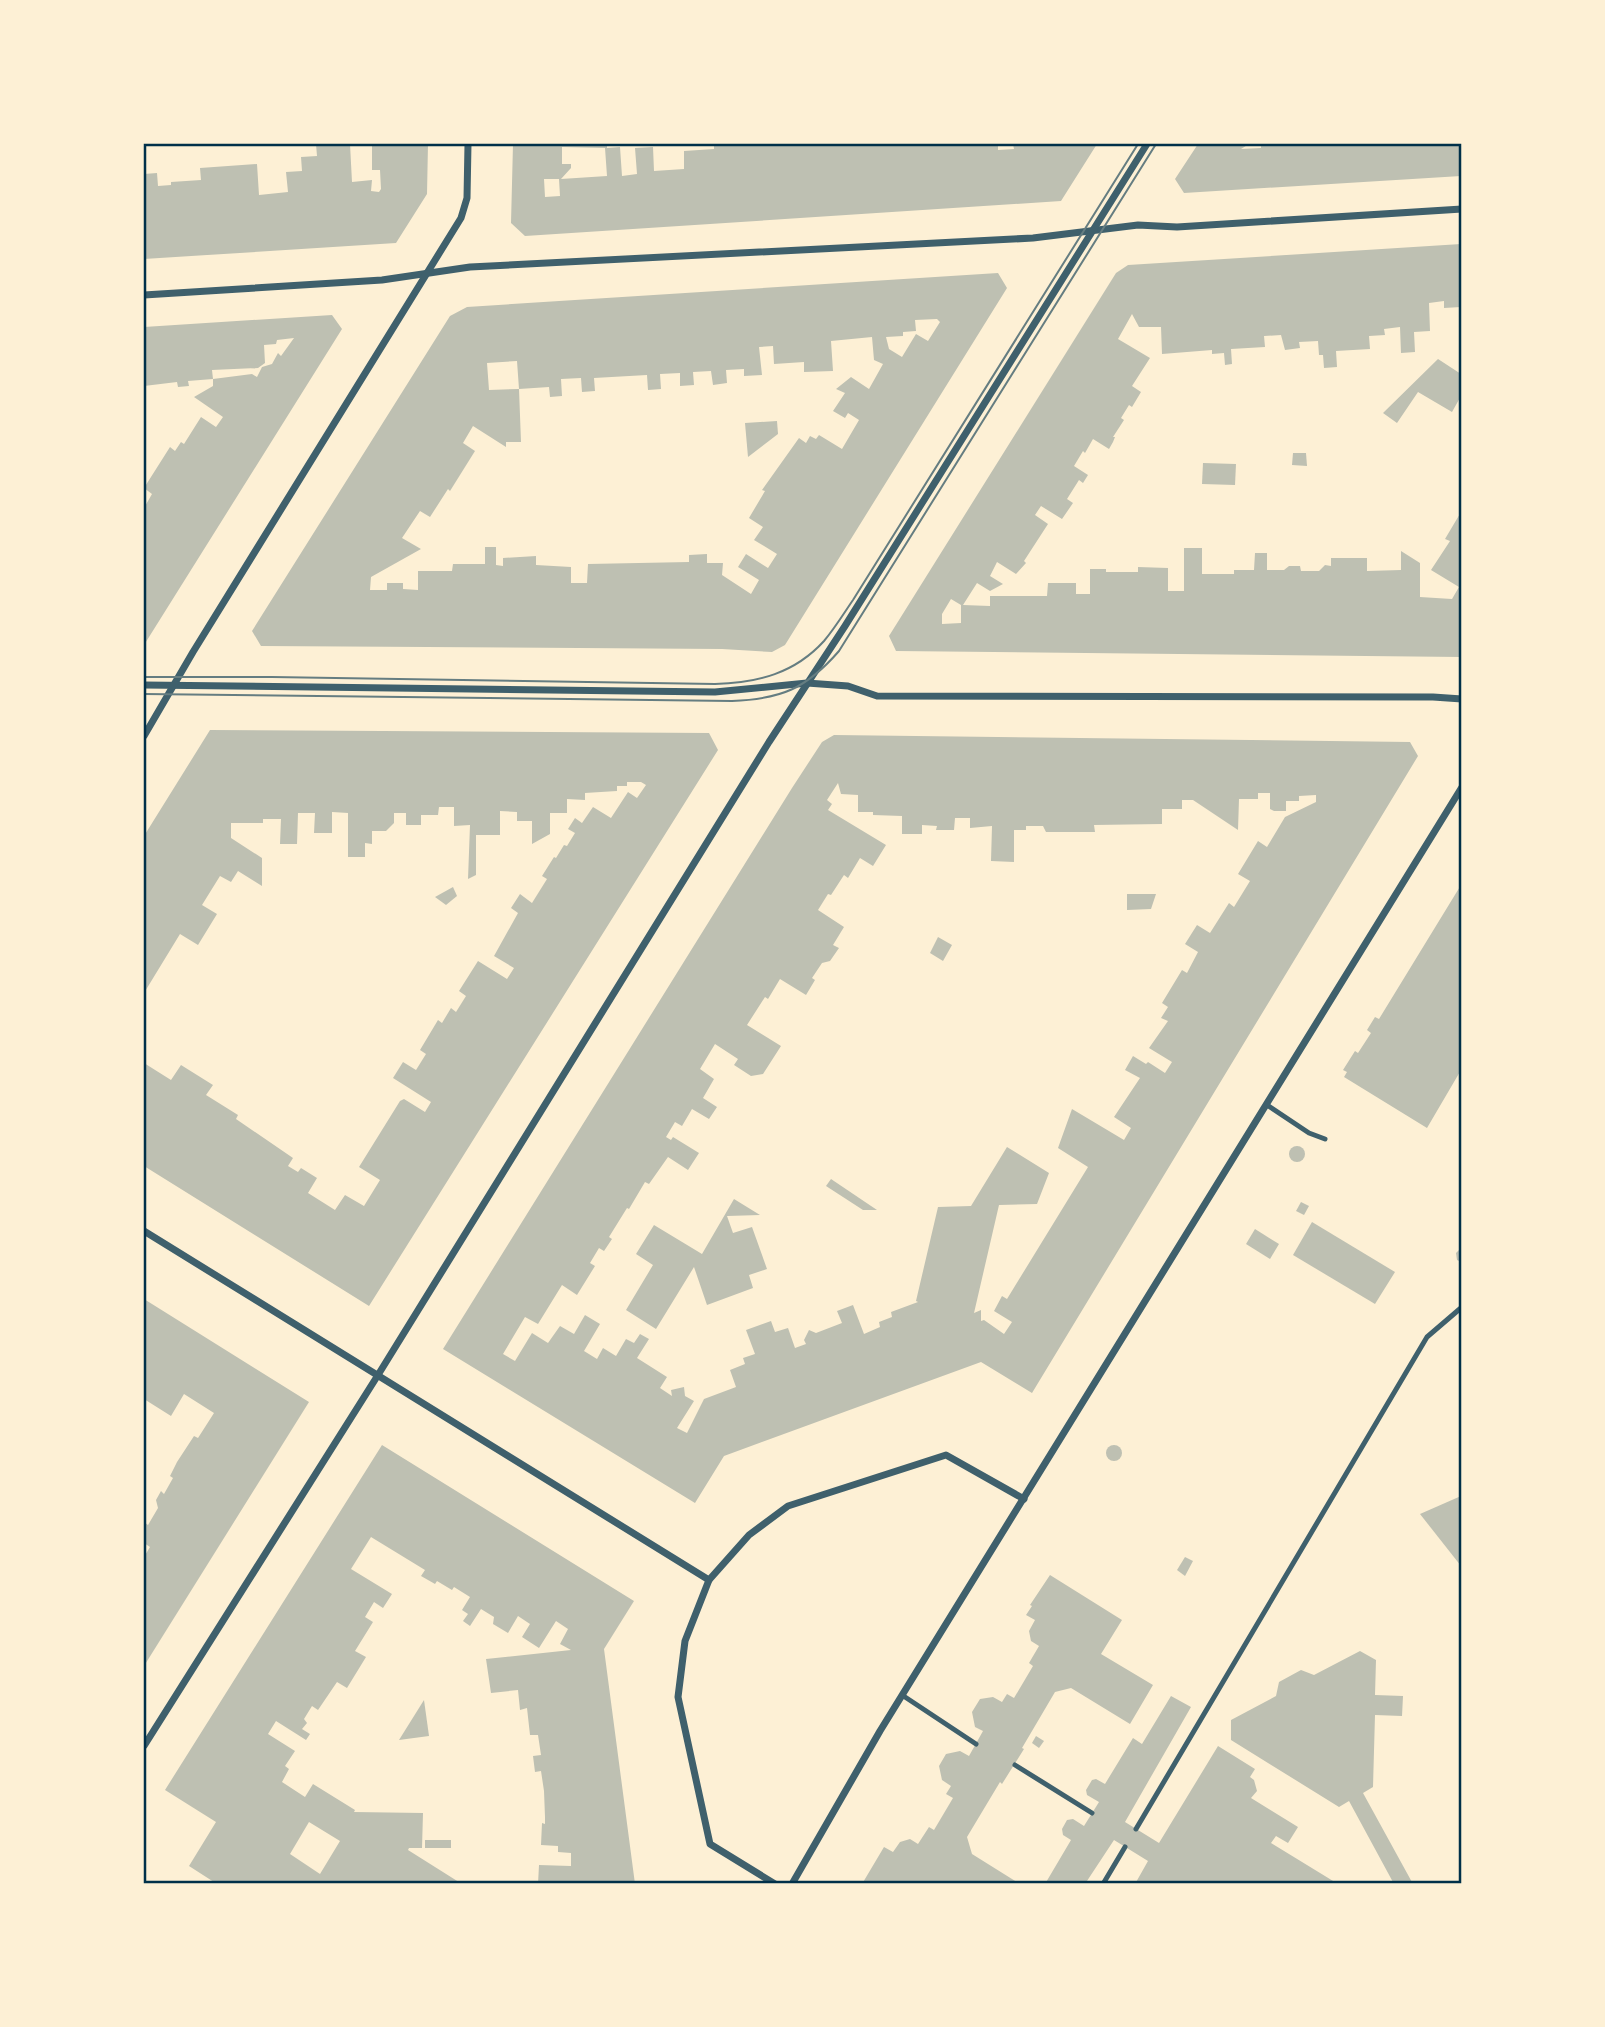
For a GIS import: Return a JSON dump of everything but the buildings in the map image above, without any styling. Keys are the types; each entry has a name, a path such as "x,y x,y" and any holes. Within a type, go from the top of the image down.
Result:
{"street":[{"path":"144,736 461,218 467,198 468,144"},
{"path":"144,1746 378,1375 807,683 1147,144"},
{"path":"144,295 382,281 470,267 1032,238 1138,225 1177,227 1461,209"},
{"path":"144,685 732,692 807,683 848,686 877,696 1461,699"},
{"path":"792,1884 902,1695 1461,787"},
{"path":"144,1231 709,1580"},
{"path":"775,1884 710,1844 678,1697 685,1641 709,1580 749,1535 788,1506 946,1455 1024,1499"}],"lane":[{"path":"1266,1105 1309,1133 1325,1139"},
{"path":"1136,1829 1427,1337 1461,1307"},
{"path":"902,1695 976,1744"},
{"path":"1014,1765 1092,1813"},
{"path":"1102,1884 1125,1847"}],"tram line":[{"path":"144,677 715,684 761,678 788,668 813,652 836,626 1138,144"},
{"path":"144,694 732,701 765,698 792,690 815,675 839,651 1156,144"}]}
